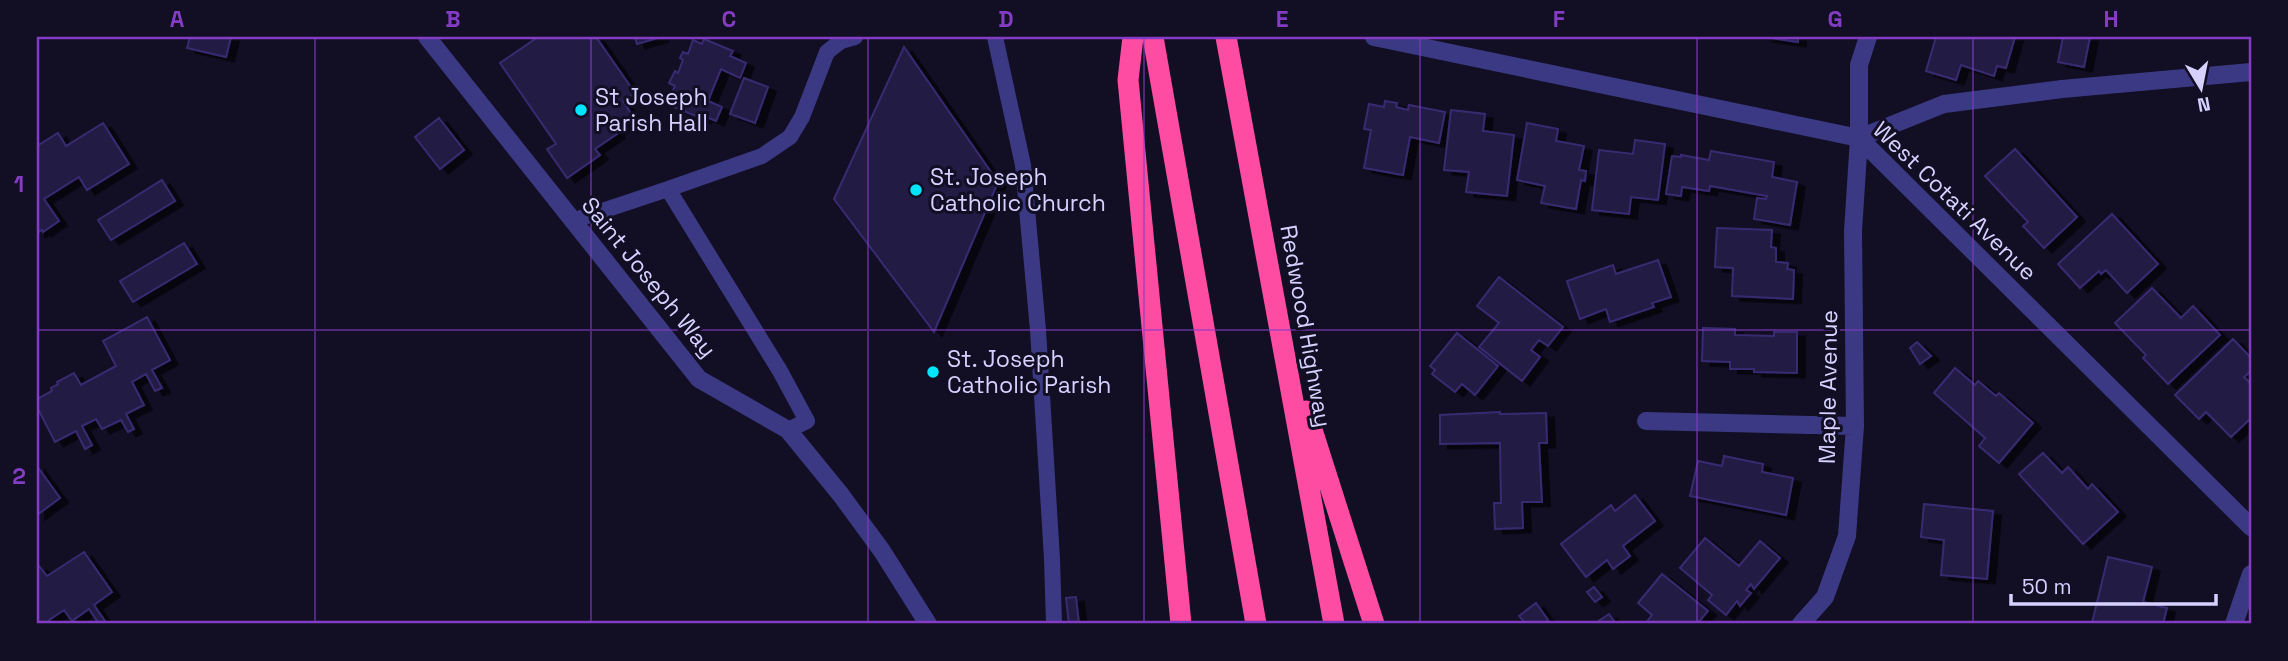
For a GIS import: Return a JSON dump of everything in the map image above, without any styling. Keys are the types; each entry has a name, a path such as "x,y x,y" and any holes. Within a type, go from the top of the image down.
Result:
{"highway":[{"path":"1133,37 1128,80 1181,624"},
{"path":"1153,37 1255,624"},
{"name":"Redwood Highway","path":"1226,37 1334,624"},
{"path":"1279,329 1374,624"}],"street":[{"name":"Saint Joseph Way","path":"427,37 698,379 789,430 841,495 928,624"},
{"name":"West Cotati Avenue","path":"1374,37 1859,138 2251,527"},
{"name":"Maple Avenue","path":"1801,624 1825,597 1847,536 1855,426 1853,231 1859,138 1859,65 1868,37"},
{"path":"1859,138 1944,104 2062,89 2251,72"},
{"path":"1646,421 1855,426"},
{"path":"2234,624 2251,574"}],"lane":[{"path":"572,221 762,156 790,137 802,117 827,52 841,41 855,37"},
{"path":"995,37 1023,165 1038,330 1054,624"},
{"path":"668,190 780,371 807,421 789,430"}],"building":[{"path":"190,37 231,37 226,57 187,48"},
{"name":"St Joseph Parish Hall","path":"538,37 596,37 635,93 623,101 634,118 595,149 600,155 567,178 547,149 556,144 500,63"},
{"path":"635,37 661,37 637,44"},
{"path":"1764,37 1798,37 1798,42"},
{"path":"1936,37 2015,37 2006,68 1997,66 1994,76 1961,65 1956,80 1926,71"},
{"path":"2063,37 2090,37 2084,67 2058,62"},
{"path":"704,39 733,51 730,56 746,63 740,78 721,69 708,101 722,107 716,121 704,116 703,119 674,107 676,103 668,101 675,86 669,83 675,71 678,73 683,52 688,54 693,40 702,44"},
{"name":"St. Joseph Catholic Church","path":"904,47 998,182 934,332 834,199"},
{"path":"744,78 768,87 755,123 730,114"},
{"path":"1385,101 1397,103 1396,107 1408,110 1409,105 1445,112 1439,143 1410,137 1403,175 1364,168 1371,130 1364,129 1369,104 1384,107"},
{"path":"1451,110 1485,114 1483,131 1514,135 1507,196 1466,192 1469,172 1444,170"},
{"path":"439,118 464,150 440,169 415,137"},
{"path":"103,123 129,164 87,190 79,177 44,199 59,221 37,233 37,146 58,133 66,146"},
{"path":"1527,123 1558,129 1556,141 1584,146 1579,170 1586,171 1585,181 1581,180 1576,209 1541,203 1545,186 1517,180"},
{"path":"1635,140 1665,144 1658,200 1631,197 1629,214 1592,210 1599,150 1633,154"},
{"path":"2015,149 2077,217 2044,248 2023,226 2028,222 1985,176"},
{"path":"1711,151 1774,162 1772,177 1797,182 1790,225 1754,219 1757,198 1766,199 1767,196 1710,186 1709,191 1682,187 1681,196 1666,194 1672,156 1709,160"},
{"path":"162,180 175,201 111,240 98,220"},
{"path":"2112,214 2158,264 2127,293 2106,270 2101,274 2099,271 2080,288 2058,264"},
{"path":"1717,228 1772,230 1771,247 1776,248 1776,262 1788,263 1787,269 1794,270 1793,299 1732,296 1733,268 1715,267"},
{"path":"184,243 197,264 133,302 120,281"},
{"path":"1658,260 1671,297 1652,303 1654,307 1610,322 1606,309 1580,319 1567,281 1613,265 1616,274"},
{"path":"1499,277 1563,327 1548,346 1539,340 1531,350 1540,357 1522,381 1479,347 1499,323 1477,306"},
{"path":"2152,288 2181,318 2193,306 2220,335 2168,384 2143,358 2146,355 2115,323"},
{"path":"147,317 170,360 152,370 162,388 155,391 146,374 132,382 144,405 126,414 134,429 128,432 121,420 102,429 96,419 82,426 92,445 85,449 76,431 55,442 37,407 37,399 52,391 51,388 58,384 57,382 74,373 81,385 116,366 103,341"},
{"path":"1703,328 1735,329 1735,335 1774,336 1774,332 1797,332 1797,373 1730,369 1730,362 1702,361"},
{"path":"1457,333 1498,366 1475,395 1462,384 1455,392 1432,374 1435,370 1430,366"},
{"path":"2233,339 2251,358 2251,371 2244,377 2251,384 2251,418 2231,437 2206,412 2199,419 2175,395"},
{"path":"1917,342 1931,356 1920,364 1910,348"},
{"path":"1955,368 1975,385 1978,381 1996,396 1999,393 2033,423 1999,463 1979,446 1985,438 1934,393"},
{"path":"1546,413 1547,443 1539,443 1542,502 1522,502 1523,528 1495,529 1494,503 1501,503 1500,443 1440,444 1440,415"},
{"path":"2043,453 2062,473 2068,467 2088,489 2092,484 2118,512 2083,544 2019,474"},
{"path":"1724,456 1763,464 1762,472 1793,478 1786,515 1690,496 1698,461 1722,466"},
{"path":"37,466 60,498 37,515"},
{"path":"1635,495 1655,521 1623,546 1630,556 1613,569 1607,560 1586,577 1561,544 1611,505 1615,511"},
{"path":"1924,504 1993,511 1987,579 1941,575 1944,540 1921,537"},
{"path":"1705,538 1739,566 1760,541 1780,558 1754,589 1751,584 1746,590 1751,593 1740,606 1737,601 1726,615 1708,600 1712,595 1680,568"},
{"path":"84,552 112,592 94,605 105,621 99,624 89,609 72,621 64,610 49,620 52,624 37,624 37,567 47,576"},
{"path":"2108,557 2152,567 2143,602 2167,608 2163,624 2092,623"},
{"path":"1662,574 1708,611 1697,624 1645,624 1652,615 1638,603"},
{"path":"1594,587 1602,597 1595,602 1587,592"},
{"path":"1076,597 1079,624 1069,624 1066,598"},
{"path":"1536,603 1548,620 1542,624 1526,624 1519,616"},
{"path":"1609,614 1616,624 1598,624 1597,622"}],"place":[{"name":"St Joseph Parish Hall","path":"581,110"},
{"name":"St. Joseph Catholic Church","path":"916,190"},
{"name":"St. Joseph Catholic Parish","path":"933,372"}]}
